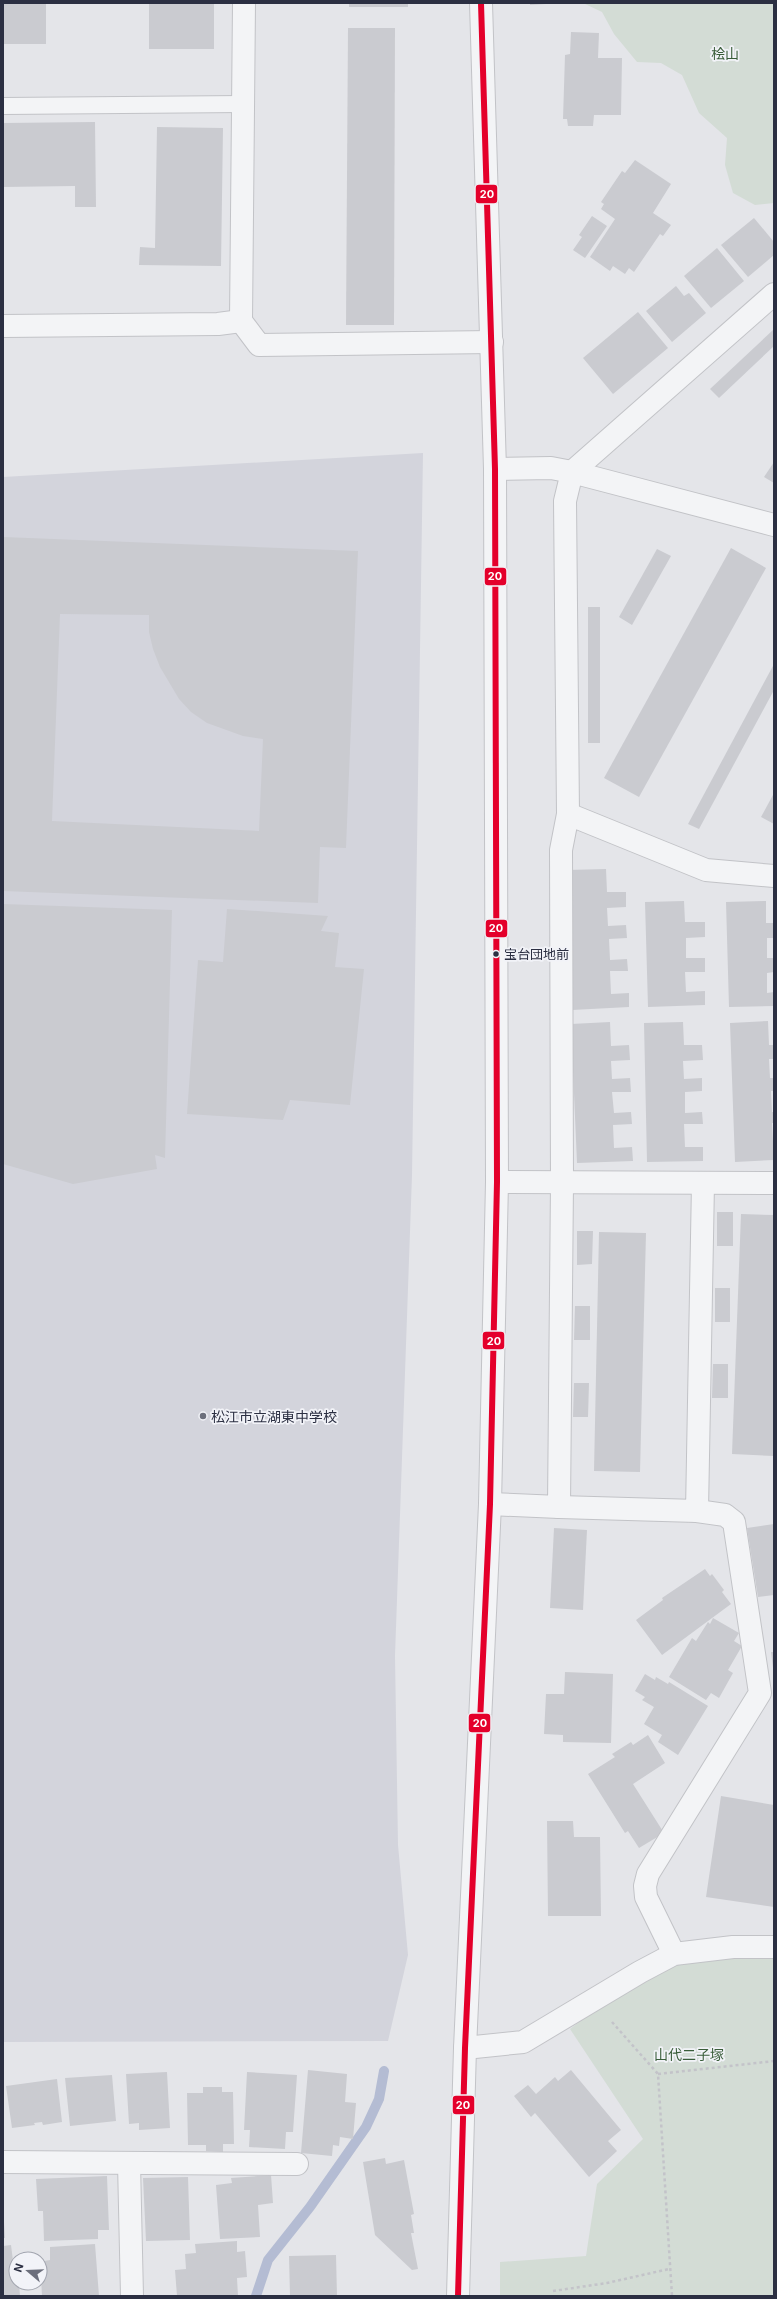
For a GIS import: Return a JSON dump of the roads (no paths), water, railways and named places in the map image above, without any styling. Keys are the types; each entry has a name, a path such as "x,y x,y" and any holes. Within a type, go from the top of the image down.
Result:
{"street":[{"path":"244,3 241,322 259,344 492,342"},
{"path":"458,2296 465,2048 490,1504 497,1182 495,469 481,3"},
{"path":"559,1507 562,1183 561,850 568,814 565,501 572,472 774,294"},
{"path":"3,326 218,324 241,322"},
{"path":"495,469 551,468 572,472 774,525"},
{"path":"568,814 706,870 774,876"},
{"path":"497,1182 774,1183"},
{"path":"697,1511 703,1183"},
{"path":"490,1504 697,1511 725,1515 734,1522 760,1693 648,1874 645,1886 646,1897 674,1954"},
{"path":"465,2048 523,2042 592,2000 674,1954 733,1947 774,1947"},
{"path":"3,2162 296,2164"},
{"path":"129,2163 132,2296"}],"lane":[{"path":"3,106 243,104"}],"waterway":[{"path":"256,2296 268,2260 310,2207 366,2127 379,2099 384,2071"}],"place":[{"name":"宝台団地前","path":"496,954"},
{"name":"松江市立湖東中学校","path":"203,1416"}],"park label":[{"name":"桧山","path":"725,53"},
{"name":"山代二子塚","path":"689,2054"}]}
